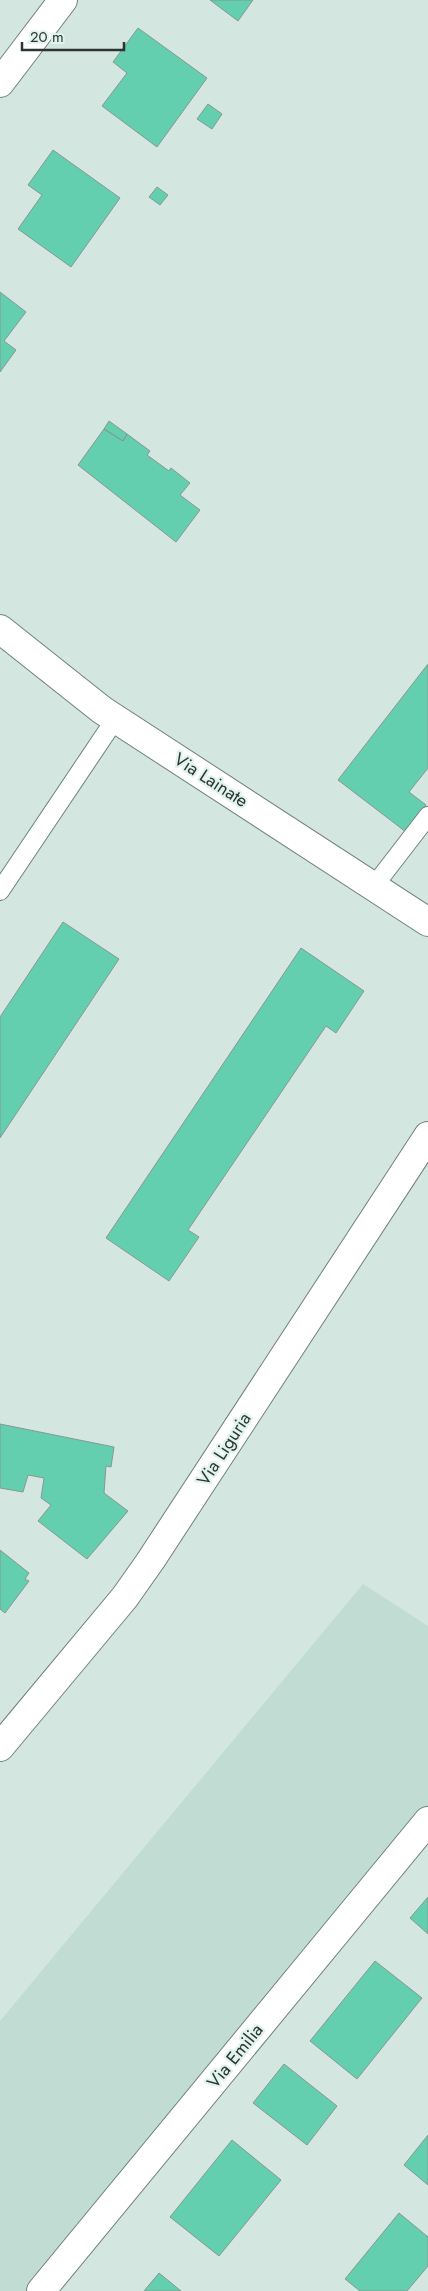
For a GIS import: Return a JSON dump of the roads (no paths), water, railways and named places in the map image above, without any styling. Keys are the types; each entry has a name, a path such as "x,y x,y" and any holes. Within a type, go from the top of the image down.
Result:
{"street":[{"path":"0,83 63,0"},
{"name":"Via Lainate","path":"0,629 116,718 428,922"},
{"name":"Via Liguria","path":"0,1747 125,1597 424,1150"},
{"name":"Via Emilia","path":"41,2291 428,1821"}],"lane":[{"path":"0,891 116,718"},
{"path":"374,886 428,816"}]}
